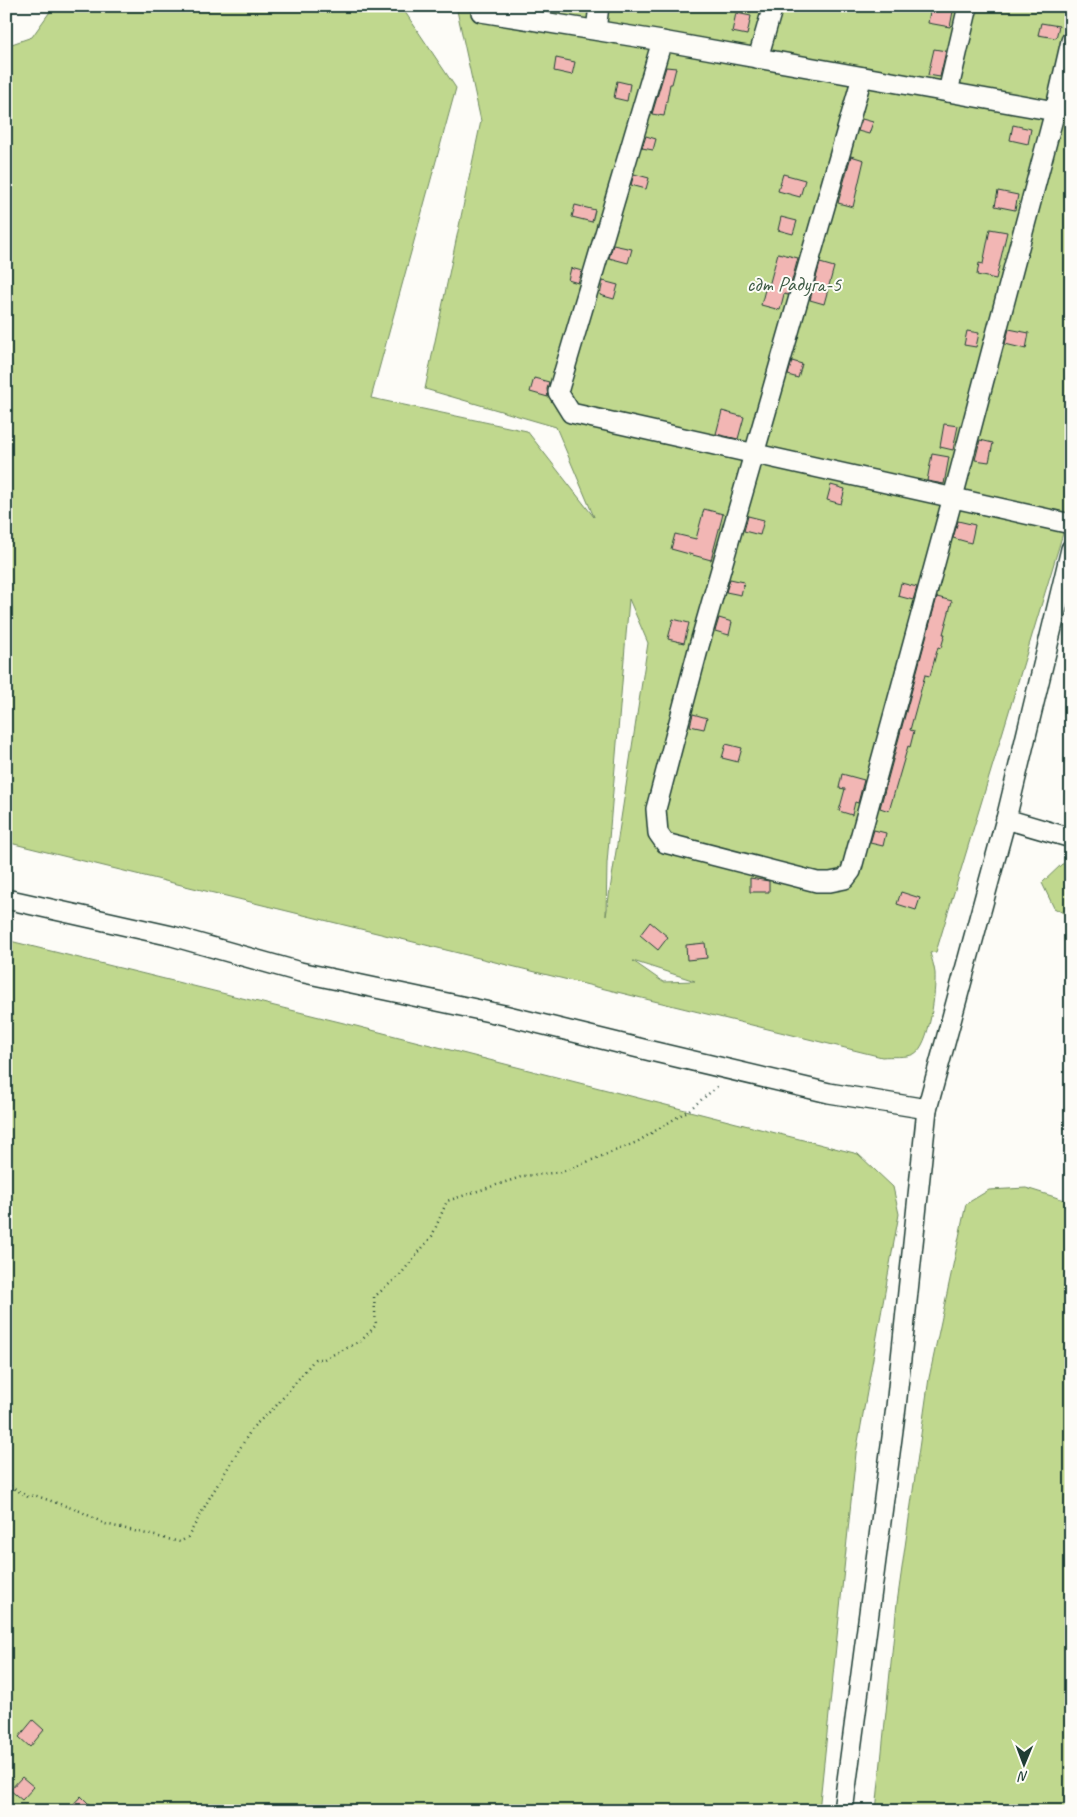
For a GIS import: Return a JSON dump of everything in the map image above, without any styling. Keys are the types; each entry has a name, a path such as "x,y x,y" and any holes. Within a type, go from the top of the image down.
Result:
{"street":[{"path":"596,30 599,6"},
{"path":"758,58 773,6"},
{"path":"948,92 968,6"},
{"path":"481,12 662,41 1055,111"},
{"path":"662,41 558,392 571,413 1071,524"},
{"path":"862,76 694,666 656,809 658,833 665,842 817,882 845,879 851,871 1055,111 1071,41"},
{"path":"843,1811 896,1406 927,1108 1006,819 1071,549"},
{"path":"1006,819 1071,838"},
{"path":"6,899 172,936 300,972 504,1014 731,1070 829,1092 927,1108"}],"path":[{"path":"6,1483 28,1497 34,1494 80,1511 105,1524 180,1542 188,1537 253,1427 276,1406 315,1359 324,1359 361,1341 376,1325 374,1297 400,1275 432,1236 447,1201 524,1176 562,1172 637,1142 689,1110 721,1084 731,1070"}],"green space":[{"name":"сдт Радуга-5","path":"54,6 401,6 456,88 371,398 527,431 594,517 556,427 425,389 481,121 456,6 1071,6 1071,507 936,952 930,953 935,973 933,1004 928,1029 920,1049 911,1055 882,1057 6,842 6,46 32,37","holes":["629,599 648,643 606,916 607,863","633,961 695,981 663,982"]},
{"path":"1071,863 1071,917 1054,908 1042,883 1062,864"},
{"path":"6,940 356,1026 858,1154 893,1187 899,1214 856,1453 819,1811 6,1811"},
{"path":"1026,1188 1071,1202 1071,1811 876,1811 897,1603 929,1378 966,1204 989,1190"}],"building":[{"path":"931,6 954,6 950,27 928,23"},
{"path":"736,13 751,16 747,35 732,32"},
{"path":"1041,23 1059,26 1056,38 1038,35"},
{"path":"934,49 946,51 940,77 928,75"},
{"path":"556,58 575,62 572,75 554,71"},
{"path":"666,67 676,68 672,84 670,84 664,116 652,114"},
{"path":"617,81 630,84 627,101 614,98"},
{"path":"862,119 873,122 869,134 858,131"},
{"path":"1013,125 1031,129 1028,144 1010,140"},
{"path":"646,136 656,139 653,150 642,148"},
{"path":"851,156 864,160 853,207 838,203"},
{"path":"634,174 649,178 646,189 631,185"},
{"path":"783,174 805,180 800,197 778,191"},
{"path":"998,191 1018,195 1015,210 995,206"},
{"path":"575,205 595,210 592,222 572,217"},
{"path":"781,217 797,221 793,234 778,230"},
{"path":"990,229 1007,232 996,279 977,275 979,263 983,264"},
{"path":"613,245 632,249 628,263 609,258"},
{"path":"778,253 798,258 788,295 784,294 780,310 761,305 766,286 769,286"},
{"path":"820,263 834,267 824,304 810,300"},
{"path":"571,268 582,271 578,283 568,280"},
{"path":"603,281 618,285 614,299 600,295"},
{"path":"1009,329 1029,333 1026,349 1005,344"},
{"path":"967,331 979,333 976,347 964,345"},
{"path":"792,361 802,364 798,378 788,375"},
{"path":"534,378 549,382 547,389 548,397 530,392"},
{"path":"722,411 744,417 738,439 716,434"},
{"path":"944,424 958,426 953,450 940,447"},
{"path":"980,440 993,443 989,462 975,460"},
{"path":"932,454 949,457 944,484 927,481"},
{"path":"831,485 845,489 841,504 827,500"},
{"path":"704,509 723,514 711,560 671,549 675,534 696,539"},
{"path":"748,516 764,520 760,535 744,531"},
{"path":"958,521 975,525 971,543 953,538"},
{"path":"730,579 744,582 741,595 726,592"},
{"path":"901,583 917,587 913,600 898,596"},
{"path":"937,597 952,601 943,634 945,634 941,648 938,647 930,676 925,675 910,730 914,731 910,747 908,746 889,811 880,808"},
{"path":"719,618 732,622 729,635 715,631"},
{"path":"673,619 689,623 684,643 668,639"},
{"path":"693,714 707,718 704,729 690,726"},
{"path":"726,744 742,748 738,762 722,758"},
{"path":"842,774 864,780 858,803 855,802 852,815 839,811 845,789 839,788"},
{"path":"874,830 886,833 883,846 870,843"},
{"path":"750,878 769,881 769,892 750,892"},
{"path":"901,892 920,898 916,910 897,904"},
{"path":"650,922 668,937 658,950 640,935"},
{"path":"705,943 707,958 687,960 686,945"},
{"path":"33,1720 44,1730 30,1747 19,1737"},
{"path":"22,1777 34,1787 22,1800 10,1790"},
{"path":"81,1796 96,1811 67,1811"}]}
